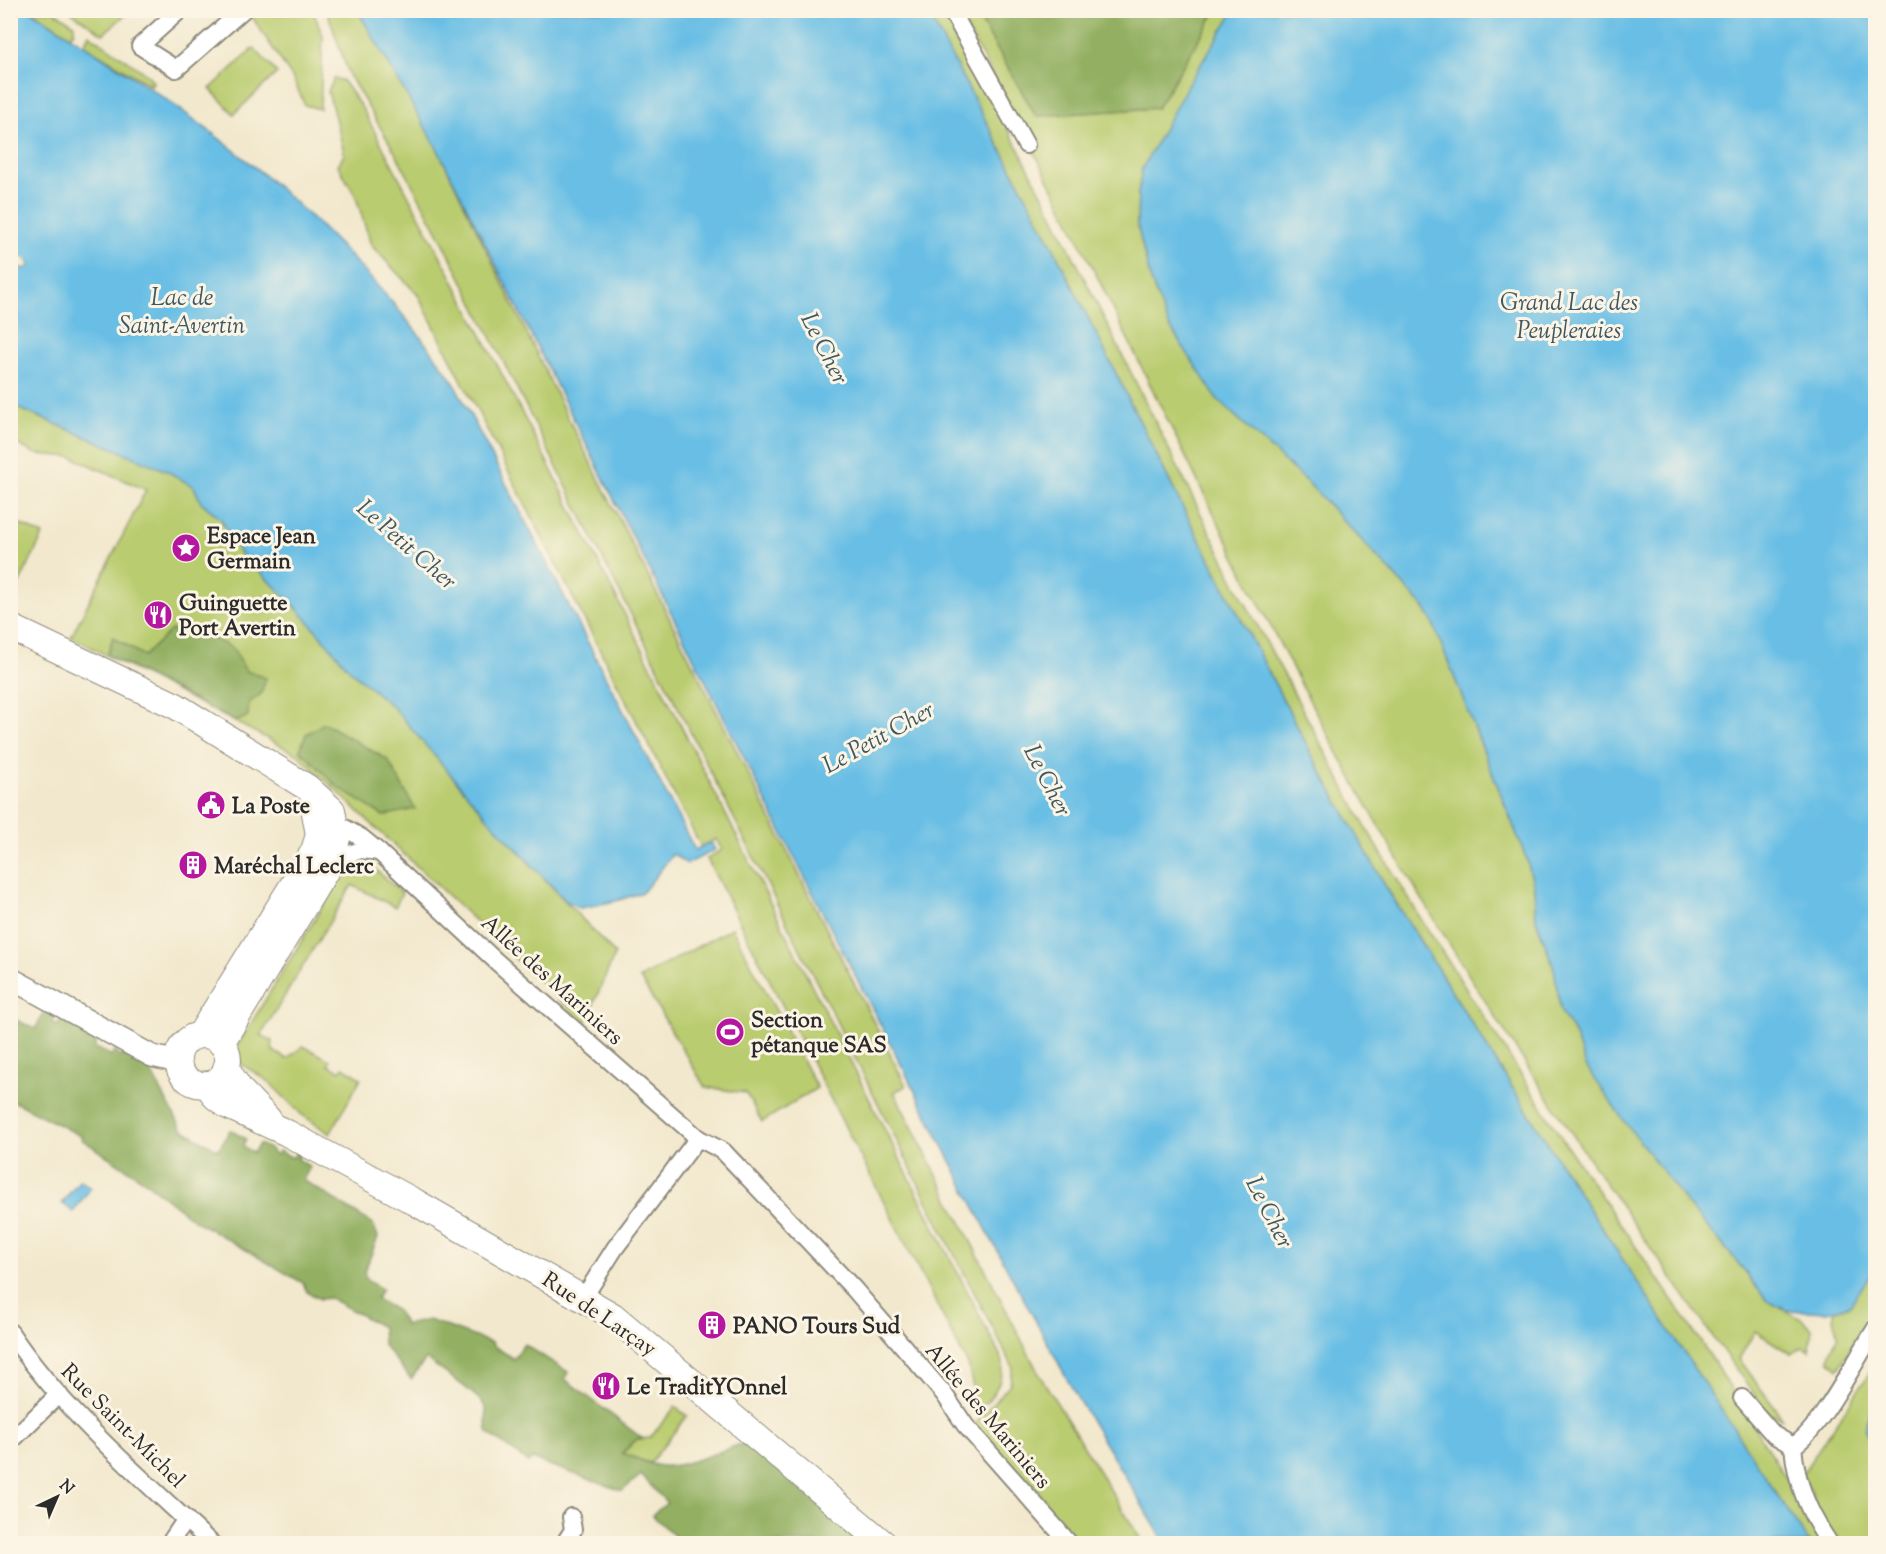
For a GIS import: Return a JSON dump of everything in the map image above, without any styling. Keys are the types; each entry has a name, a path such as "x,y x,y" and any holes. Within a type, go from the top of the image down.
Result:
{"main road":[{"path":"10,627 176,706 309,788 332,810 337,838 332,860 210,1039"},
{"path":"210,1039 318,843 319,827 313,809 285,775"},
{"path":"210,1039 226,1050 226,1068 222,1076 207,1084 192,1082 185,1077 178,1062 181,1048 186,1042 210,1039"},
{"path":"226,1068 240,1090 282,1131"},
{"path":"207,1084 216,1097 228,1106 282,1131"},
{"name":"Rue de Larçay","path":"282,1131 584,1297 636,1333 884,1544"}],"street":[{"path":"180,10 140,46 176,69 243,10"},
{"path":"951,10 1026,145"},
{"name":"Allée des Mariniers","path":"336,823 362,838 379,852 498,962 698,1138 730,1158 854,1289 944,1394 965,1425 1070,1544"},
{"path":"332,860 361,850 379,852"},
{"path":"10,978 152,1056 178,1062"},
{"path":"584,1297 615,1248 698,1138"},
{"path":"1793,1446 1808,1434 1820,1417 1875,1328"},
{"name":"Rue Saint-Michel","path":"10,1332 59,1394 212,1544"},
{"path":"10,1442 59,1394"},
{"path":"1742,1398 1774,1435 1793,1446"},
{"path":"1793,1446 1795,1473 1801,1492 1830,1544"},
{"path":"564,1544 573,1530 571,1517"},
{"path":"170,1544 186,1519"}],"green space":[{"path":"32,11 54,11 74,24 74,32 70,36"},
{"path":"70,11 130,11 103,34"},
{"path":"248,11 313,11 323,36 320,109 305,105 292,77"},
{"path":"327,11 358,11 437,148 564,410 906,1086 894,1092 1039,1374 1143,1543 1078,1543 974,1425 1010,1384 1013,1367 443,242 395,152 349,75"},
{"path":"927,11 945,11 950,18 1049,207 1237,587 1366,828 1421,919 1565,1143 1711,1357 1826,1543 1809,1543 1780,1501 1577,1190 1386,887 1312,755 1181,504 1049,239"},
{"path":"957,11 975,11 1036,116 1157,108 1216,11 1234,11 1142,169 1137,224 1151,281 1217,399 1312,487 1423,606 1432,621 1527,860 1534,886 1536,919 1554,968 1561,1012 1574,1033 1586,1066 1689,1206 1735,1259 1767,1301 1802,1319 1812,1329 1809,1351 1803,1347 1791,1354 1755,1331 1739,1359 1783,1419 1772,1415 1761,1404 1609,1188 1464,967 1373,816 1250,586 1045,172"},
{"path":"975,11 1216,11 1157,108 1036,116"},
{"path":"89,34 149,76 153,82 151,86 84,45"},
{"path":"254,48 277,73 234,114 210,89"},
{"path":"334,79 342,80 362,108 444,263 605,575 1002,1359 1002,1375 999,1383 989,1399 976,1409 969,1410 973,1389 969,1367 707,859 722,850 716,839 701,847 418,295 371,245 356,197 338,165 344,155 328,91"},
{"path":"10,405 168,471 194,487 201,502 221,519 239,552 294,605 351,671 393,707 493,824 615,954 585,1024 297,754 71,637 146,490 72,457 36,454 11,441"},
{"path":"13,521 43,535 11,600 10,526"},
{"path":"171,630 208,636 233,648 246,671 266,678 261,694 249,703 248,716 236,722 107,655 113,637 144,656"},
{"path":"324,723 388,760 415,809 383,816 339,788 300,750 306,734"},
{"path":"365,860 402,893 395,907 352,885 261,1035 272,1041 273,1051 287,1059 303,1046 330,1060 328,1065 340,1071 343,1067 361,1078 330,1134 301,1114 267,1080 241,1064 234,1051 348,865"},
{"name":"Section pétanque SAS","path":"732,928 817,1088 762,1122 746,1093 705,1087 640,978"},
{"path":"45,1011 55,1017 52,1022 57,1026 61,1020 85,1033 83,1037 88,1041 91,1036 97,1040 94,1047 112,1056 115,1050 117,1055 121,1057 123,1054 149,1068 182,1129 218,1150 230,1130 246,1139 243,1146 253,1153 259,1144 272,1150 271,1152 276,1155 279,1151 293,1158 297,1151 301,1153 298,1159 310,1167 303,1180 373,1224 378,1237 364,1273 368,1281 382,1289 376,1299 396,1310 405,1325 429,1320 492,1343 514,1359 524,1344 568,1372 565,1379 643,1439 637,1439 622,1453 647,1463 662,1466 681,1464 747,1442 862,1543 682,1543 652,1515 667,1503 641,1475 622,1491 532,1459 529,1463 488,1433 486,1412 480,1400 426,1359 411,1379 383,1345 382,1327 330,1298 320,1299 307,1292 303,1283 194,1220 142,1179 81,1139 83,1137 11,1100 10,1017 35,1029"},
{"path":"1875,1267 1875,1307 1838,1369 1829,1360 1838,1335 1833,1319 1835,1310 1850,1305"},
{"path":"1875,1365 1875,1399 1865,1427 1875,1447 1875,1543 1838,1543 1827,1529 1802,1474"},
{"path":"675,1407 687,1416 650,1463 622,1454 637,1439 650,1438"}],"water":[{"name":"Lac de Saint-Avertin","path":"11,10 31,11 157,93 230,147 291,198 321,227 406,319 454,383 695,850 711,842 715,850 687,864 673,854 643,892 616,901 580,908 566,901 493,824 393,707 351,671 294,605 239,552 221,519 201,502 194,487 167,471 11,405 11,265 25,269 30,265 27,259 11,251"},
{"path":"358,11 927,11 1049,239 1181,504 1312,755 1386,887 1577,1190 1809,1543 1165,1543 1079,1401 989,1235 791,851 437,148"},
{"name":"Grand Lac des Peupleraies","path":"1234,11 1875,11 1876,1267 1850,1305 1827,1312 1786,1310 1767,1301 1735,1259 1689,1206 1619,1114 1586,1066 1574,1033 1561,1012 1554,968 1536,919 1534,886 1527,860 1432,621 1423,606 1312,487 1217,399 1168,324 1151,281 1137,224 1142,169 1187,86"},
{"path":"80,1180 91,1188 73,1212 62,1203"},
{"path":"1875,1400 1875,1447 1864,1428"}],"place":[{"name":"Espace Jean Germain","path":"186,548"},
{"name":"Guinguette Port Avertin","path":"158,615"},
{"name":"La Poste","path":"211,805"},
{"name":"Maréchal Leclerc","path":"193,865"},
{"name":"Section pétanque SAS","path":"730,1032"},
{"name":"PANO Tours Sud","path":"712,1325"},
{"name":"Le TraditYOnnel","path":"606,1386"}],"water label":[{"name":"Le Cher","path":"825,348"},
{"name":"Le Petit Cher","path":"407,544"},
{"name":"Le Petit Cher","path":"878,737"},
{"name":"Le Cher","path":"1048,780"},
{"name":"Le Cher","path":"1270,1212"}]}
